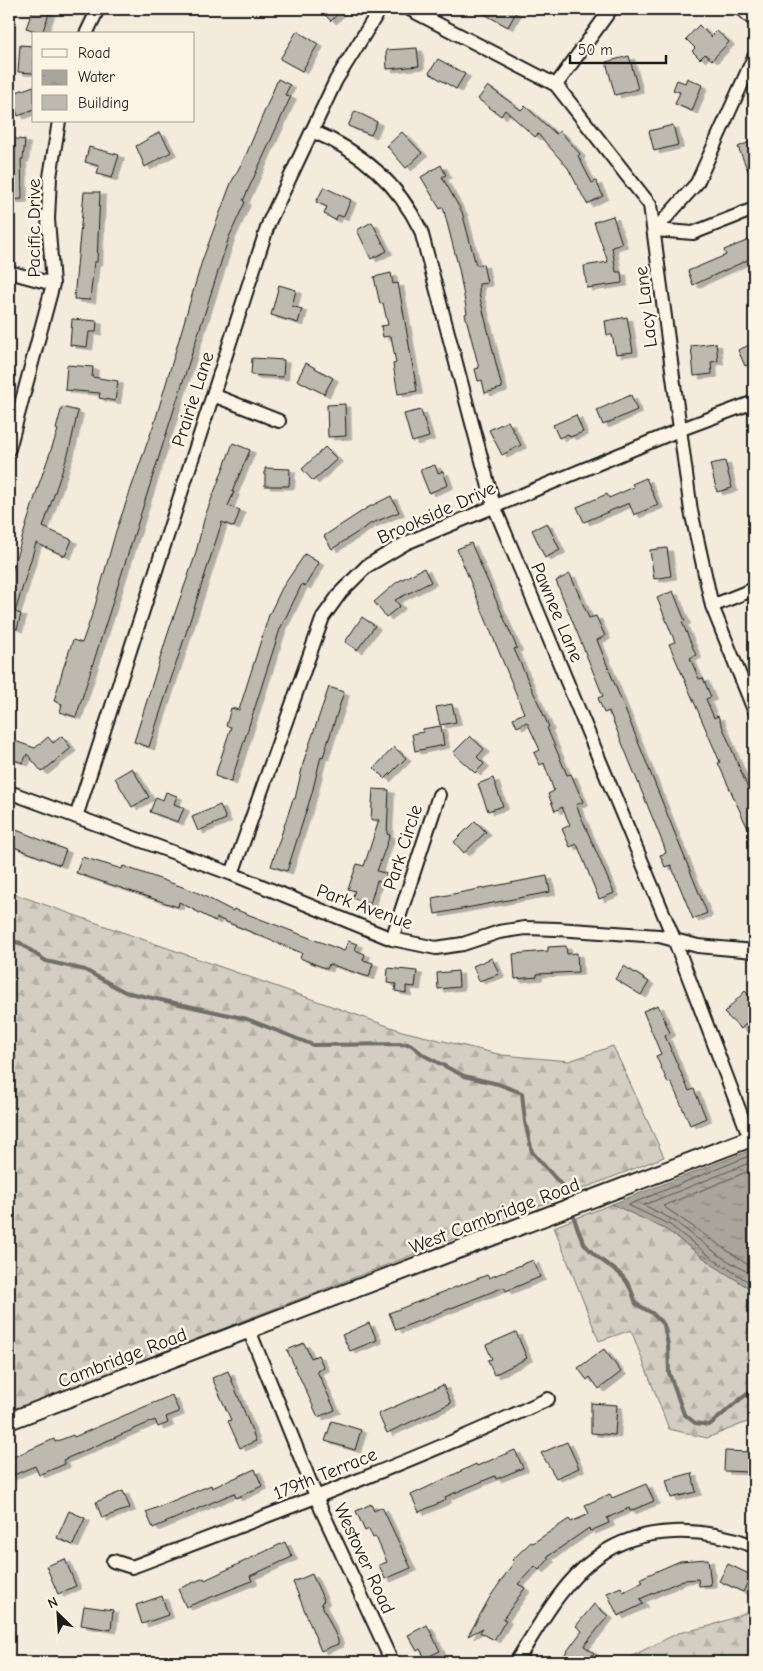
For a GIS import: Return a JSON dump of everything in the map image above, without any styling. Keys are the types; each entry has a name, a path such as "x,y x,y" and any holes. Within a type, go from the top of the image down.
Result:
{"street":[{"path":"87,32 98,9"},
{"name":"Prairie Lane","path":"76,817 269,222 336,80 380,9"},
{"name":"Lacy Lane","path":"409,9 556,85 650,204 655,230 690,511 712,606 754,710"},
{"path":"556,85 611,9"},
{"path":"741,9 754,20"},
{"path":"655,230 697,182 754,57"},
{"name":"Pacific Drive","path":"9,449 53,284 48,218 50,177 59,122"},
{"name":"Pawnee Lane","path":"312,131 332,139 371,164 403,199 421,231 494,506 674,939 752,1138"},
{"path":"655,230 693,233 754,209"},
{"path":"9,272 53,284"},
{"path":"213,395 279,420"},
{"name":"Brookside Drive","path":"232,874 323,617 341,592 367,566 406,543 680,430 754,402"},
{"path":"712,606 754,589"},
{"name":"Park Avenue","path":"9,792 232,874 392,939 436,948 463,944 499,932 525,928 659,936 722,949 754,951"},
{"name":"Park Circle","path":"392,939 438,795"},
{"name":"West Cambridge Road","path":"249,1330 752,1138"},
{"name":"Cambridge Road","path":"9,1421 249,1330"},
{"name":"Westover Road","path":"249,1330 317,1497 392,1662"},
{"name":"179th Terrace","path":"113,1561 132,1567 317,1497 486,1428 548,1399"},
{"path":"516,1662 561,1593 597,1557 618,1546 639,1538 682,1532 729,1537 754,1546"}],"green space":[{"path":"9,892 402,1031 502,1055 569,1061 613,1046 664,1157 9,1412"},
{"path":"612,1204 667,1230 713,1265 749,1288 754,1287 754,1422 752,1420 707,1438 669,1429 631,1330 599,1341 554,1227"},
{"path":"754,1610 754,1662 628,1662 632,1656 678,1633 710,1626"}],"water":[{"path":"754,1149 754,1287 749,1288 713,1265 667,1230 612,1204"}],"building":[{"path":"33,9 50,11 42,32 26,28"},
{"path":"319,9 342,9 331,21"},
{"path":"475,9 509,9 516,12 508,27"},
{"path":"699,25 711,37 717,31 729,42 712,60 705,54 700,59 692,51 695,48 686,39"},
{"path":"297,31 318,44 302,71 280,59"},
{"path":"20,45 32,46 32,73 18,72"},
{"path":"417,48 419,66 387,69 386,50"},
{"path":"629,56 638,89 615,95 606,62"},
{"path":"438,59 465,74 456,89 429,73"},
{"path":"687,78 702,85 692,111 675,104 680,92 673,90 677,80 685,83"},
{"path":"278,79 290,85 285,95 291,96 243,201 245,202 229,237 76,717 60,712 62,704 54,701 63,669 73,640 82,643 95,606 116,531 155,421 202,261 231,183 246,155"},
{"path":"488,86 521,110 525,106 556,134 560,131 580,154 578,156 592,183 596,181 603,196 587,204 568,168 538,134 535,137 505,110 501,116 478,99"},
{"path":"32,87 32,111 18,116 10,94"},
{"path":"355,111 377,122 371,135 348,126"},
{"path":"673,125 678,145 654,151 649,131"},
{"path":"160,132 171,152 145,167 136,146"},
{"path":"402,132 422,153 406,168 387,146"},
{"path":"9,138 25,140 23,159 21,159 22,199 9,200"},
{"path":"754,140 754,185 738,147"},
{"path":"89,147 119,155 112,178 97,174 99,166 85,162"},
{"path":"441,165 446,175 442,177 462,212 476,265 483,264 487,283 479,284 479,294 502,388 485,393 482,380 478,381 475,369 479,368 465,314 467,313 459,269 443,207 440,209 421,177"},
{"path":"324,187 351,200 343,217 338,215 335,220 324,214 327,207 316,202"},
{"path":"84,192 100,192 97,262 94,262 90,300 74,299"},
{"path":"613,216 622,244 612,247 616,272 621,272 622,283 587,288 584,266 608,262 594,222"},
{"path":"372,222 387,251 371,259 357,230"},
{"path":"749,240 754,257 693,285 688,271 726,255 724,250"},
{"path":"391,273 393,284 398,283 417,391 398,394 393,364 396,363 391,336 383,337 381,326 388,325 383,303 380,304 374,277"},
{"path":"279,285 296,290 292,306 302,309 298,323 271,315"},
{"path":"627,317 633,352 616,354 612,335 607,335 605,321"},
{"path":"72,319 97,321 96,332 89,332 87,347 70,345"},
{"path":"716,343 718,361 711,362 712,374 694,376 691,346"},
{"path":"754,343 754,362 745,366 738,350"},
{"path":"252,358 284,360 283,377 251,375"},
{"path":"306,363 333,378 324,394 297,380"},
{"path":"67,365 93,367 92,377 118,381 115,401 99,398 100,393 65,390"},
{"path":"631,395 637,410 603,425 597,410"},
{"path":"345,404 346,436 328,437 327,405"},
{"path":"62,407 78,411 69,451 43,527 72,540 65,556 36,543 15,612 21,614 17,629 9,626 9,580 58,430 56,429"},
{"path":"421,410 429,437 412,442 404,414"},
{"path":"576,415 583,432 570,437 568,434 559,438 553,425"},
{"path":"508,421 521,445 502,455 489,430"},
{"path":"233,443 250,450 228,506 240,510 234,527 222,522 149,747 134,742 169,630 195,556 205,516"},
{"path":"325,447 337,459 313,481 302,469"},
{"path":"725,461 732,488 717,492 710,464"},
{"path":"435,465 438,473 443,471 448,485 429,493 420,470"},
{"path":"265,468 290,469 289,486 265,486"},
{"path":"646,478 658,505 634,515 629,503 584,522 577,507 607,494 609,498 634,487 632,484"},
{"path":"391,496 399,512 370,524 332,549 324,536 367,508"},
{"path":"547,523 560,550 545,558 532,530"},
{"path":"471,543 517,648 514,649 549,727 547,728 567,775 571,774 583,802 576,805 614,893 599,899 577,844 570,847 562,829 570,825 562,807 555,811 548,794 554,791 544,763 540,765 534,753 540,750 527,722 517,727 513,718 524,713 457,549"},
{"path":"667,548 671,576 654,579 650,550"},
{"path":"305,554 319,563 305,586 302,584 280,629 231,782 215,776 231,727 226,726 231,708 239,710 269,615 282,588"},
{"path":"424,568 431,582 395,600 400,606 386,617 374,602 397,582"},
{"path":"570,574 589,618 596,616 605,636 597,640 707,913 693,919 671,865 665,867 660,855 666,853 664,846 609,711 604,713 598,698 603,696 556,581"},
{"path":"673,591 685,621 682,622 696,655 690,658 699,679 703,678 711,697 706,699 714,718 718,716 754,803 754,842 718,763 720,762 669,644 675,642 657,598"},
{"path":"362,617 375,626 357,650 345,642"},
{"path":"329,687 344,692 323,757 321,756 312,793 287,871 271,866 293,799 295,799 304,760"},
{"path":"452,704 456,722 440,725 436,707"},
{"path":"441,726 444,745 415,751 412,734 423,732 422,729"},
{"path":"62,736 71,748 42,772 27,754 23,763 9,758 9,739 35,748 48,737 53,743"},
{"path":"470,736 484,749 477,757 484,764 475,773 453,753"},
{"path":"394,747 406,758 385,779 374,768"},
{"path":"132,768 149,797 132,807 115,778"},
{"path":"493,778 503,806 488,811 478,784"},
{"path":"373,789 389,790 387,834 390,835 377,871 387,874 384,883 377,881 370,904 352,898 355,891 348,889 357,864 364,866 379,820 371,820"},
{"path":"166,792 177,796 174,804 184,808 178,822 150,812 156,797 163,800"},
{"path":"220,805 226,819 198,831 192,817"},
{"path":"475,821 486,832 464,853 454,842"},
{"path":"9,827 66,850 60,865 9,845"},
{"path":"82,857 122,869 123,866 194,891 233,911 234,909 344,951 348,941 357,944 355,950 365,954 363,960 373,963 369,977 329,964 327,969 300,958 302,953 217,918 215,921 179,902 178,907 76,873"},
{"path":"547,876 550,892 435,914 432,898"},
{"path":"566,946 567,954 577,953 578,972 537,974 537,977 515,979 513,954 548,951 548,947"},
{"path":"492,958 499,974 479,981 473,966"},
{"path":"624,966 649,982 641,995 615,979"},
{"path":"388,968 417,971 415,987 406,986 406,993 395,991 396,984 387,983"},
{"path":"458,971 459,987 438,989 437,973"},
{"path":"745,991 754,1000 750,1007 754,1015 741,1029 724,1013"},
{"path":"658,1005 670,1033 665,1036 689,1091 694,1089 706,1118 690,1125 671,1082 668,1083 656,1056 661,1054 643,1011"},
{"path":"533,1260 540,1277 506,1291 504,1287 396,1330 389,1313 487,1275 489,1278"},
{"path":"369,1323 377,1340 350,1351 342,1335"},
{"path":"516,1332 527,1358 494,1375 488,1360 492,1359 486,1345"},
{"path":"304,1343 311,1358 318,1355 324,1368 317,1371 335,1410 318,1417 287,1350"},
{"path":"604,1349 621,1372 599,1389 590,1377 587,1380 578,1368"},
{"path":"228,1371 256,1441 240,1448 228,1421 231,1420 212,1378"},
{"path":"443,1385 451,1403 387,1433 378,1414"},
{"path":"172,1395 179,1412 166,1417 168,1423 158,1427 155,1420 63,1460 65,1464 39,1475 35,1466 9,1477 9,1459 54,1439 55,1442 73,1435 74,1437"},
{"path":"591,1403 617,1405 615,1435 591,1433"},
{"path":"332,1421 361,1430 355,1450 325,1441"},
{"path":"567,1442 579,1468 556,1478 541,1453"},
{"path":"515,1450 523,1468 496,1479 495,1476 445,1497 446,1500 419,1512 411,1495 476,1464 477,1466"},
{"path":"725,1451 751,1452 750,1472 724,1471"},
{"path":"255,1469 262,1486 236,1498 234,1493 153,1528 146,1512 211,1485 212,1488"},
{"path":"692,1473 696,1492 671,1498 666,1480"},
{"path":"646,1484 654,1501 630,1511 629,1508 607,1518 609,1523 590,1531 589,1528 547,1557 549,1559 539,1570 535,1566 518,1584 525,1588 503,1619 506,1620 494,1640 480,1632 483,1628 468,1636 490,1597 514,1562 512,1560 531,1542 533,1543 569,1519 571,1522 589,1514 585,1505 610,1494 612,1498"},
{"path":"123,1491 130,1508 102,1518 96,1502"},
{"path":"371,1504 374,1511 382,1507 411,1568 385,1579 379,1565 387,1562 376,1537 373,1538 369,1529 365,1531 356,1511"},
{"path":"69,1511 85,1518 73,1545 57,1538"},
{"path":"285,1542 292,1557 250,1576 252,1581 186,1607 178,1589 204,1578 205,1580"},
{"path":"65,1559 76,1586 58,1594 46,1566"},
{"path":"708,1559 711,1585 699,1586 698,1579 683,1580 640,1599 643,1604 618,1616 607,1593 621,1587 623,1592 643,1582 641,1578 680,1561"},
{"path":"728,1564 751,1575 743,1592 719,1581"},
{"path":"312,1574 324,1601 321,1603 338,1640 338,1644 321,1651 293,1582"},
{"path":"162,1596 168,1615 142,1624 136,1605"},
{"path":"594,1604 608,1616 584,1646 594,1653 587,1662 559,1662 582,1631 576,1626"},
{"path":"84,1606 113,1610 111,1630 81,1625"},
{"path":"427,1625 440,1651 425,1658 420,1649 417,1651 408,1635"}],"waterway":[{"path":"9,940 20,943 46,961 85,970 125,992 247,1019 313,1045 410,1044 425,1056 464,1076 498,1084 522,1093 525,1122 532,1152 566,1190 569,1204"},
{"path":"571,1210 579,1234 586,1246 621,1275 632,1291 636,1304 652,1313 664,1325 668,1345 669,1373 684,1414 695,1423 709,1425 754,1390"}]}
